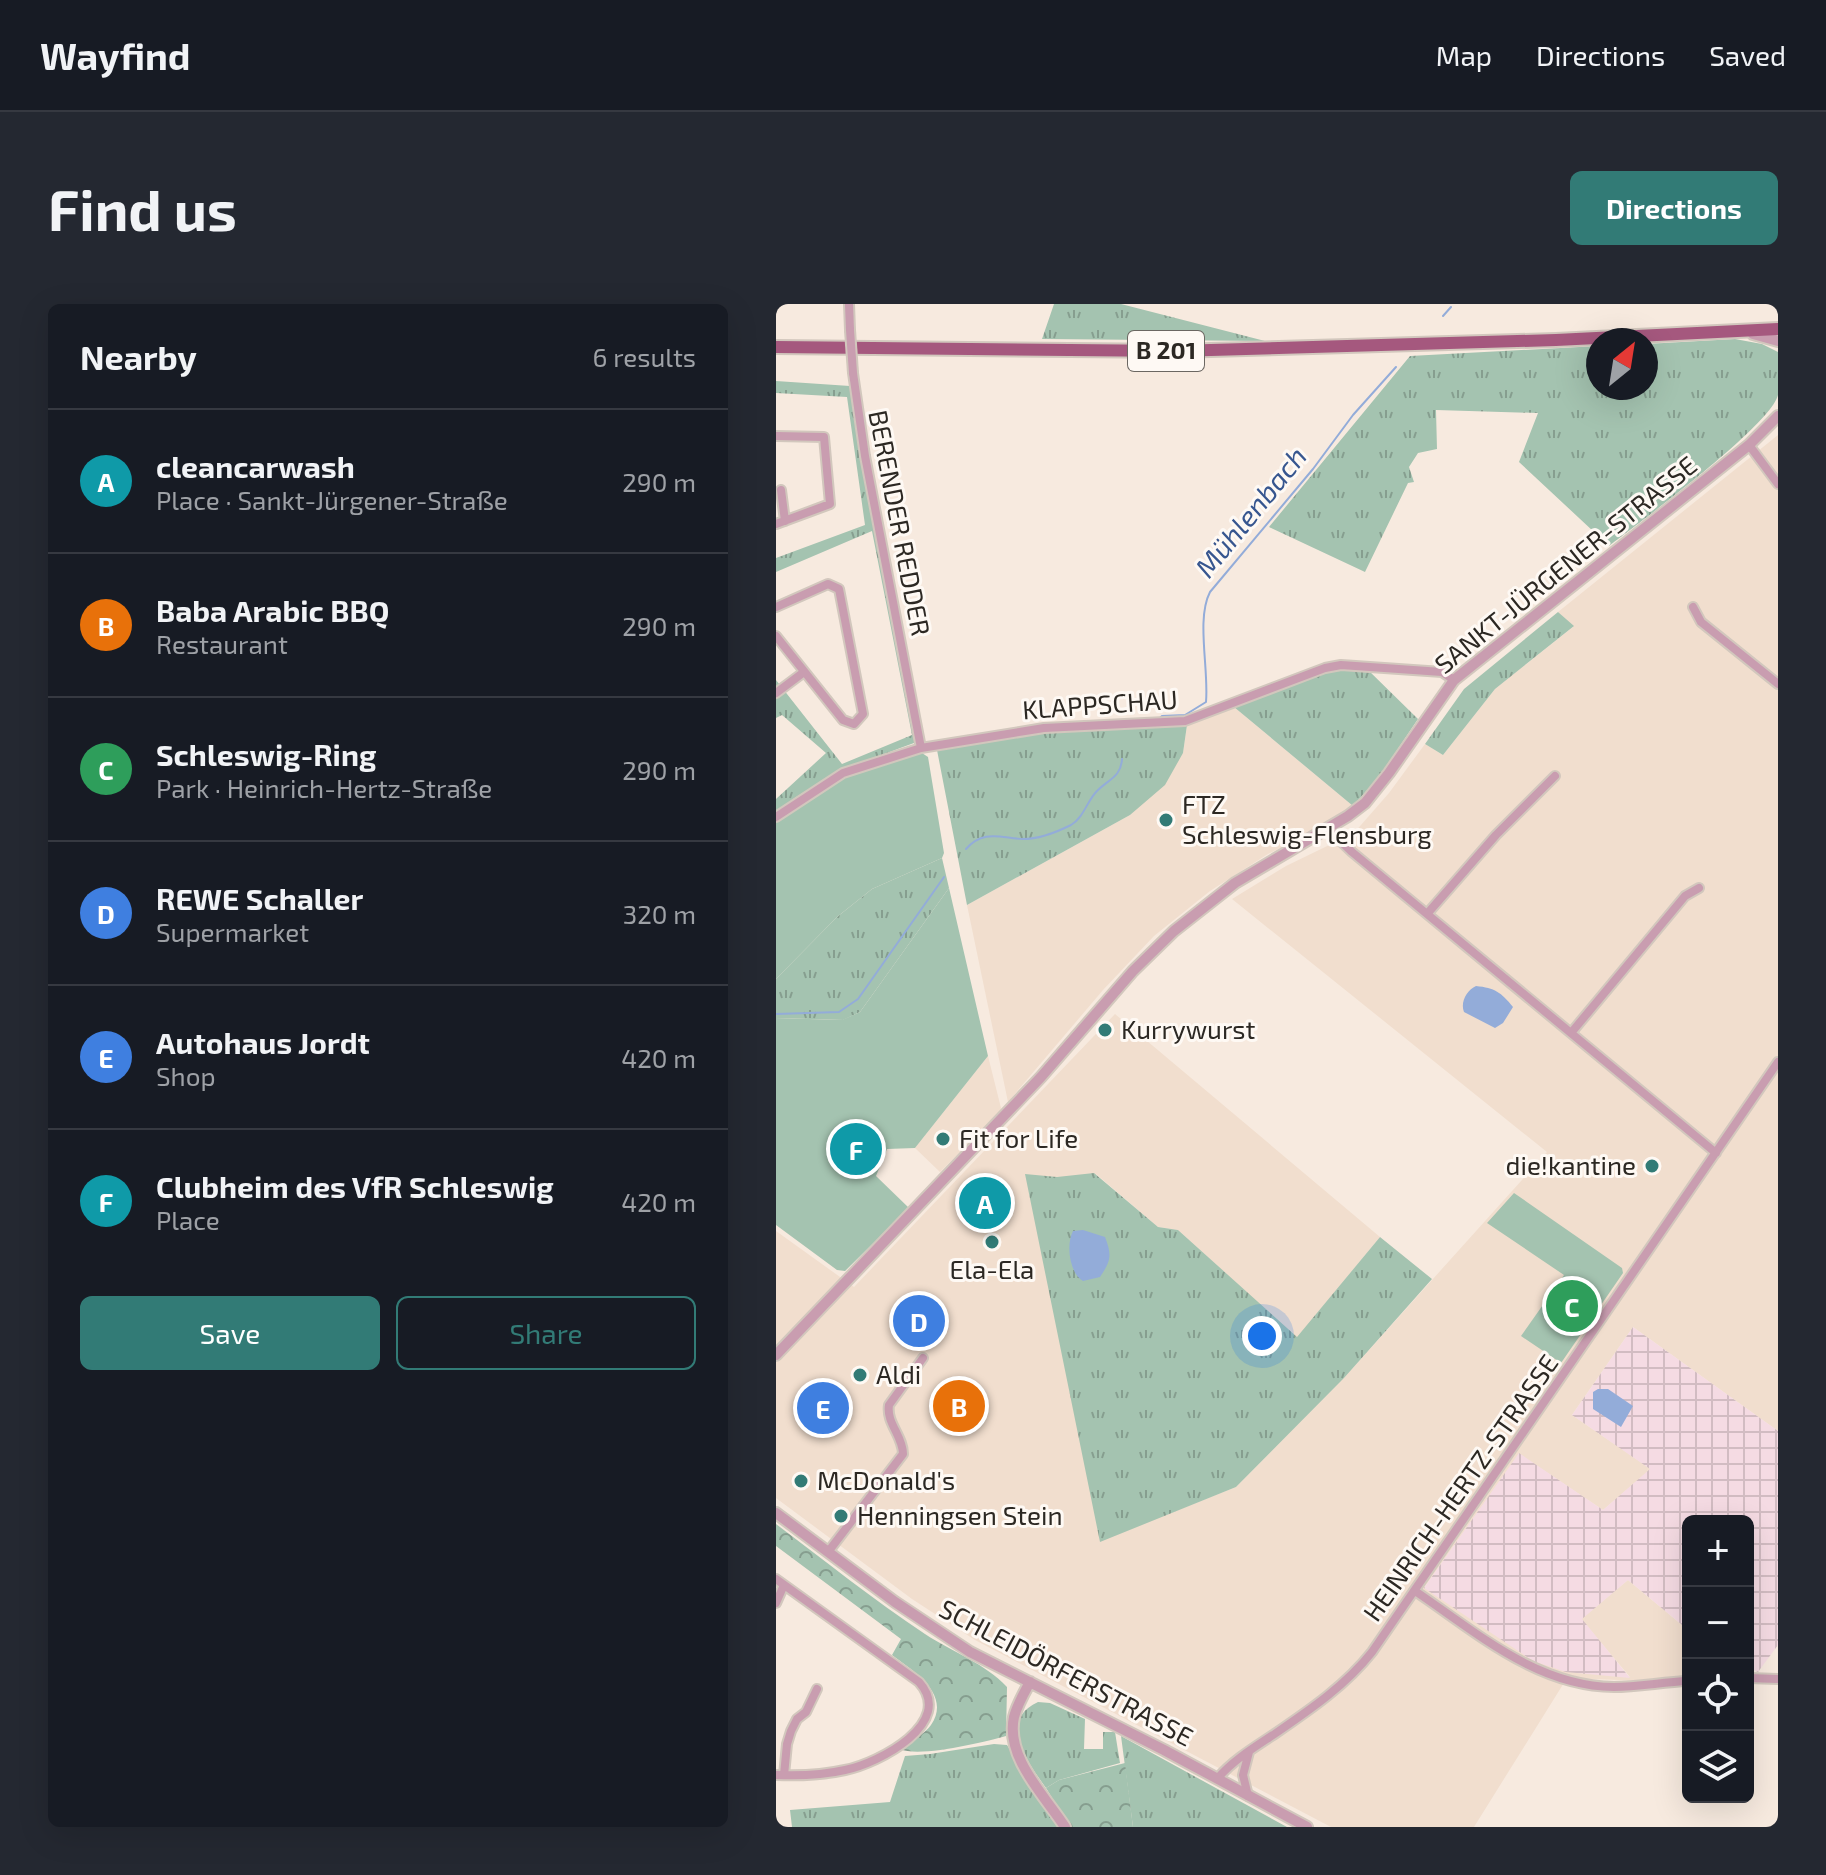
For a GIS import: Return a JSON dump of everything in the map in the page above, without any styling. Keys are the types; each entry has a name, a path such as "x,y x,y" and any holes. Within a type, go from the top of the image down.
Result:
{"main road":[{"name":"B 201","path":"776,347 1176,351 1556,340 1778,329"}],"street":[{"name":"BERENDER REDDER","path":"849,304 853,373 865,456 925,747"},
{"path":"1735,331 1778,341"},
{"name":"SANKT-JÜRGENER-STRASSE","path":"776,1355 1051,1067 1133,971 1166,938 1235,883 1348,816 1375,792 1454,680 1749,445 1778,416"},
{"path":"776,436 824,437 830,504 780,522 781,490"},
{"path":"1749,445 1778,484"},
{"path":"776,607 828,584 839,589 863,714 861,719 854,724 843,720 776,636"},
{"path":"1693,607 1701,622 1778,684"},
{"name":"KLAPPSCHAU","path":"925,747 1044,728 1185,721 1325,668 1341,665 1442,672 1454,680"},
{"path":"776,693 804,672"},
{"path":"776,817 843,773 925,747"},
{"path":"1427,914 1496,835 1555,776"},
{"path":"1327,828 1716,1153"},
{"path":"1571,1033 1685,896 1699,888"},
{"name":"HEINRICH-HERTZ-STRASSE","path":"1217,1779 1249,1751 1308,1711 1357,1671 1778,1062"},
{"path":"828,1552 903,1454 903,1447 887,1414 889,1405 923,1358"},
{"name":"SCHLEIDÖRFERSTRASSE","path":"776,1513 942,1634 1307,1827"},
{"path":"776,1579 852,1632 926,1690 930,1701 927,1719 909,1738 878,1758 847,1770 813,1775 780,1775 791,1731 797,1719 806,1712 817,1689"},
{"path":"776,1603 784,1585"},
{"path":"1415,1591 1520,1662 1561,1680 1612,1687 1682,1681"},
{"path":"1754,1678 1778,1679"},
{"path":"1030,1682 1015,1714 1013,1737 1017,1753 1065,1827"},
{"path":"1248,1796 1243,1775 1249,1751"}],"shaded area":[{"path":"1778,435 1778,1431 1633,1327 1572,1415 1651,1469 1603,1510 1519,1454 1424,1588 1630,1677 1581,1619 1628,1580 1682,1625 1682,1678 1644,1681 1567,1678 1474,1827 1331,1827 975,1640 912,1599 776,1498 776,1231 854,1287 1115,1014 1380,1237 1297,1338 1178,1230 1158,1227 1096,1174 1140,1264 1100,1541 1236,1487 1344,1378 1547,1152 1232,899 1286,866 1354,833 1389,793 1425,744 1443,755 1495,689 1573,627 1558,612"},
{"path":"1234,707 1353,806 1327,825 1268,854 1210,891 1154,936 1103,990 1008,1102 967,905 1130,815 1183,753 1187,725"},
{"path":"988,1056 1001,1108 999,1113 940,1172 915,1148"},
{"path":"1633,1327 1778,1431 1778,1645 1758,1672 1754,1670 1754,1515 1682,1515 1682,1625 1628,1580 1582,1619 1630,1678 1566,1672 1533,1661 1424,1588 1519,1453 1603,1510 1650,1469 1572,1415"}],"green space":[{"path":"1054,304 1121,304 1265,341 1042,339"},
{"path":"1735,339 1762,344 1778,352 1778,395 1770,409 1729,450 1609,546 1519,462 1538,413 1436,410 1437,449 1418,453 1409,467 1414,482 1408,483 1365,572 1269,527 1410,356 1586,347 1586,400 1658,400 1658,343"},
{"path":"776,381 850,386 873,525 915,730 914,743 825,780 776,812 776,799 826,753 782,715 776,718 776,680 842,764 912,735 872,531 776,572 776,558 865,525 847,397 776,393"},
{"path":"1558,612 1574,626 1495,689 1443,755 1425,744 1464,689"},
{"path":"1343,668 1366,668 1418,719 1379,777 1353,806 1234,707"},
{"path":"1187,725 1183,753 1165,785 1130,815 967,905 937,750 1046,731"},
{"path":"922,753 928,757 944,853 942,858 872,889 837,917 776,979 776,821 842,778"},
{"path":"942,858 949,888 860,1012 843,1020 776,1018 776,979 837,917 872,889"},
{"path":"949,888 988,1056 915,1148 887,1149 876,1176 909,1208 845,1271 837,1270 776,1225 776,1018 842,1020 860,1012"},
{"path":"1094,1173 1158,1227 1178,1230 1297,1337 1380,1237 1432,1279 1344,1378 1236,1487 1100,1542 1025,1174 1057,1177"},
{"path":"1514,1193 1622,1268 1623,1273 1561,1363 1521,1336 1564,1275 1487,1223"},
{"path":"776,1524 906,1621 999,1679 1007,1687 1006,1736 922,1752 900,1749 931,1725 937,1703 933,1693 919,1676 892,1655 901,1639 776,1546"},
{"path":"1038,1702 1050,1703 1085,1719 1084,1749 1103,1749 1103,1732 1115,1732 1120,1763 1059,1780 1046,1788 1025,1755 1018,1731 1019,1720 1026,1710"},
{"path":"1121,1736 1287,1827 1133,1827"},
{"path":"1007,1745 1060,1827 792,1827 790,1810 890,1802 905,1756"},
{"path":"1125,1763 1133,1827 1070,1827 1046,1788 1059,1780"}],"water":[{"path":"1476,986 1497,992 1513,1007 1503,1023 1495,1028 1464,1012 1465,997"},
{"path":"1083,1230 1105,1237 1109,1253 1100,1277 1083,1281 1075,1272 1069,1250 1073,1231"},
{"path":"1608,1389 1633,1406 1621,1427 1593,1409 1593,1392"}],"waterway":[{"name":"Mühlenbach","path":"1443,316 1451,307"},
{"name":"Mühlenbach","path":"1159,719 1162,716 1185,715 1206,702 1203,630 1210,592 1313,469 1353,415 1396,367"},
{"name":"Mühlenbach","path":"966,849 986,837 1029,839 1071,825 1097,791 1117,774 1122,759"},
{"name":"Mühlenbach","path":"776,1014 839,1012 858,999 944,877"}],"place":[{"name":"FTZ Schleswig-Flensburg","path":"1166,820"},
{"name":"Kurrywurst","path":"1105,1030"},
{"name":"Fit for Life","path":"943,1139"},
{"name":"Clubheim des VfR Schleswig","path":"856,1149"},
{"name":"die!kantine","path":"1652,1166"},
{"name":"cleancarwash","path":"985,1203"},
{"name":"Ela-Ela","path":"992,1242"},
{"name":"Schleswig-Ring","path":"1572,1306"},
{"name":"REWE Schaller","path":"919,1321"},
{"name":"Aldi","path":"860,1375"},
{"name":"Baba Arabic BBQ","path":"959,1406"},
{"name":"Autohaus Jordt","path":"823,1408"},
{"name":"McDonald's","path":"801,1481"},
{"name":"Henningsen Stein","path":"841,1516"}]}
